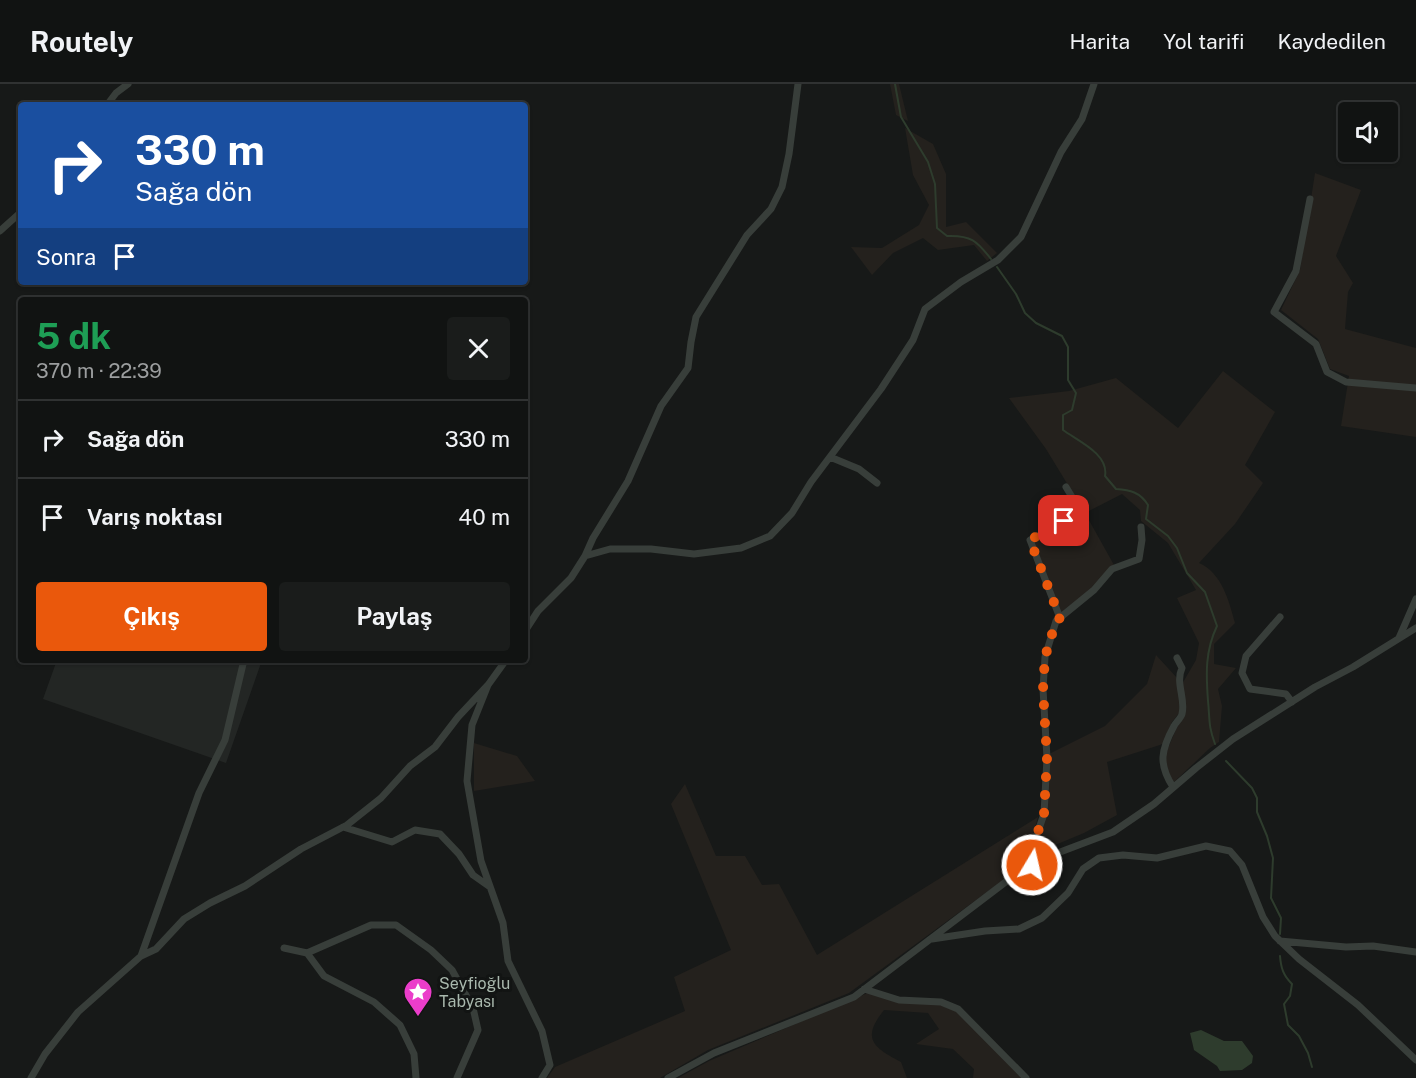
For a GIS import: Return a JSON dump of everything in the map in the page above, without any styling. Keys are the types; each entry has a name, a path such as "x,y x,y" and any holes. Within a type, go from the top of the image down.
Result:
{"street":[{"path":"109,102 116,93 128,84"},
{"path":"528,626 538,611 571,578 585,556 593,538 628,480 662,405 688,368 696,317 747,235 771,209 782,187 794,124 798,84"},
{"path":"585,556 610,549 651,549 694,554 741,548 770,536 792,513 811,482 881,388 913,340 925,309 998,260 1021,237 1061,152 1082,119 1094,84"},
{"path":"1310,199 1296,270 1275,312 1316,344 1327,372 1346,382 1416,388"},
{"path":"0,231 18,215"},
{"path":"830,458 859,469 877,483"},
{"path":"1060,618 1030,540 1081,512 1066,487"},
{"path":"1032,865 1033,846 1044,814 1045,802 1047,758 1043,689 1045,657 1056,621 1094,590 1112,569 1138,559 1142,540 1141,527"},
{"path":"1399,638 1416,599"},
{"path":"1280,617 1246,656 1242,674 1250,689 1286,694 1292,702"},
{"path":"668,1078 714,1053 854,997 1020,871 1113,832 1154,804 1233,739 1315,687 1353,667 1416,628"},
{"path":"1173,788 1164,773 1163,756 1174,726 1182,714 1178,675 1182,668 1177,658"},
{"path":"141,956 200,793 225,740 243,663"},
{"path":"31,1078 45,1054 78,1012 141,956 156,949 184,919 244,886 301,849 343,827 381,798 410,766 435,747 504,663"},
{"path":"488,684 472,725 467,780 481,861 503,923 508,961 542,1031 550,1065 542,1078"},
{"path":"343,827 392,842 415,830 440,834 459,854 473,875 490,887"},
{"path":"930,939 985,931 1019,929 1042,918 1068,893 1083,869 1099,858 1123,855 1157,858 1206,846 1230,851 1242,865 1263,917 1280,941 1299,959 1358,1005 1416,1060"},
{"path":"285,948 307,953 371,925 396,926 431,950 452,970 473,1008 478,1030 456,1078"},
{"path":"1280,941 1346,947 1373,946 1416,952"},
{"path":"307,953 324,976 374,1002 400,1025 414,1054 416,1078"},
{"path":"864,989 899,1000 941,1002 958,1009 1026,1078"}],"shaded area":[{"path":"890,84 899,84 908,121 896,115"},
{"path":"905,128 933,144 946,174 946,227 966,222 997,253 987,261 974,245 938,250 923,238 893,253 872,275 851,247 882,248 919,225 929,205 913,175"},
{"path":"1315,173 1361,190 1336,256 1353,283 1348,292 1345,329 1416,348 1416,437 1341,426 1349,376 1330,369 1318,339 1281,310 1300,270"},
{"path":"1223,371 1275,412 1245,465 1263,483 1235,524 1199,563 1219,581 1235,623 1214,644 1214,664 1236,668 1218,689 1222,706 1219,742 1174,782 1166,772 1165,755 1185,715 1182,684 1196,660 1199,643 1177,598 1196,590 1168,543 1141,521 1140,510 1122,494 1085,513 1046,449 1009,398 1069,391 1116,378 1178,428"},
{"path":"1085,513 1114,565 1094,588 1061,615 1033,541"},
{"path":"1156,655 1178,679 1180,712 1172,722 1163,744 1107,762 1117,815 1084,833 1036,853 1036,845 1047,813 1049,754 1105,726 1147,684"},
{"path":"56,663 261,663 226,763 43,699"},
{"path":"474,743 517,756 535,781 474,791"},
{"path":"685,784 716,856 745,856 762,885 779,884 817,955 1038,817 1028,862 849,993 708,1050 660,1078 547,1078 555,1067 685,1011 674,977 731,950 671,804"},
{"path":"870,992 940,1005 956,1011 1023,1078 973,1078 974,1069 953,1049 916,1044 939,1029 928,1013 884,1010 873,1028 873,1041 883,1052 901,1062 907,1078 678,1078 709,1061"},
{"path":"1201,1030 1224,1041 1242,1041 1253,1056 1252,1063 1242,1070 1220,1071 1217,1066 1194,1050 1190,1033"}],"waterway":[{"path":"895,84 901,117 928,162 935,184 937,228 947,236 973,240 991,259"},
{"path":"997,267 1016,294 1025,313 1036,323 1062,336 1068,347 1068,380 1076,393 1072,410 1063,415 1063,430 1097,455 1105,468 1105,476 1116,489 1134,492 1142,497 1148,505 1146,519 1168,536 1177,548 1187,573 1205,592 1217,626 1210,644 1207,672 1211,732 1215,744"},
{"path":"1226,761 1252,788 1257,798 1257,812 1273,858 1271,898 1281,918 1280,934"},
{"path":"1280,956 1283,971 1292,984 1290,996 1284,1004 1288,1025 1299,1036 1312,1067"}],"place":[{"name":"Seyfioğlu Tabyası","path":"418,1018"}],"route":[{"path":"1032,865 1033,846 1044,814 1047,758 1043,689 1045,657 1056,621 1060,618 1030,540 1064,521"}]}
